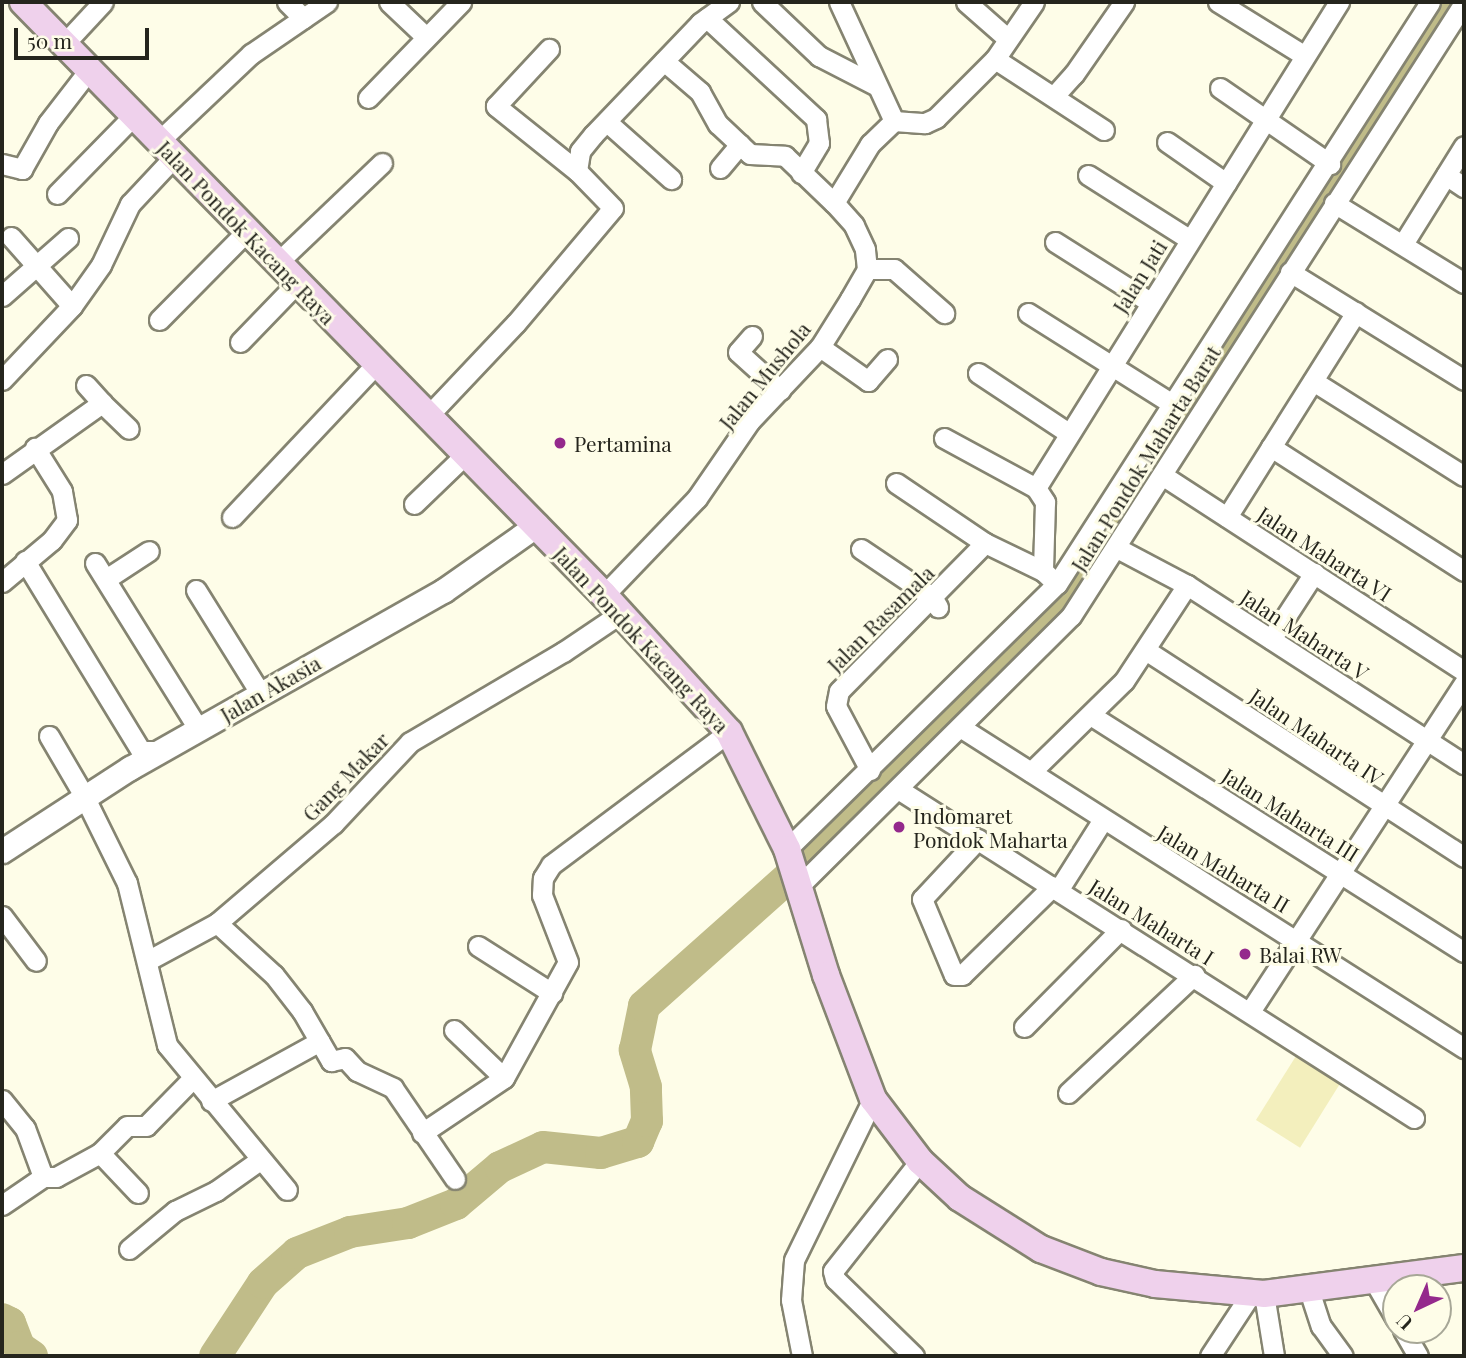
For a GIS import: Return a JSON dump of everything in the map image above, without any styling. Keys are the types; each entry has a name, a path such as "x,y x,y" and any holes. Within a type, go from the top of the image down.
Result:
{"main road":[{"name":"Jalan Pondok Kacang Raya","path":"23,2 427,417 537,525 729,733 794,869 826,975 873,1099 920,1161 960,1198 1008,1232 1075,1264 1155,1284 1257,1295 1464,1268"}],"street":[{"path":"64,44 103,2"},
{"path":"287,2 303,18"},
{"path":"2,380 72,306 101,265 130,204 166,149 251,54 327,2"},
{"path":"389,2 426,37"},
{"path":"369,98 461,2"},
{"path":"576,171 580,152 607,122 707,18 729,2"},
{"path":"839,2 894,121"},
{"path":"966,2 1007,38"},
{"path":"834,203 870,144 894,121 925,122 936,118 995,59 1034,2"},
{"path":"1054,96 1074,74 1124,2"},
{"path":"1218,2 1305,56"},
{"name":"Jalan Jati","path":"1036,488 1067,432 1339,2"},
{"name":"Jalan Pondok Maharta Barat","path":"794,869 870,770 1050,577 1174,405 1330,164 1430,2"},
{"name":"Jalan Pondok Maharta Barat","path":"794,869 898,789 1071,616 1464,3"},
{"path":"768,4 819,56 877,86"},
{"path":"707,18 816,119 819,143 801,173"},
{"path":"427,417 610,215 610,201 584,183 576,171 496,106 549,48"},
{"path":"995,59 1040,91 1054,96 1104,130"},
{"path":"664,61 700,92 718,124 750,154 785,156 834,203 854,225 865,249 867,269 894,269 944,313"},
{"path":"2,164 22,169 48,123 89,70"},
{"path":"1220,88 1330,164"},
{"path":"57,194 134,116"},
{"path":"607,122 671,179"},
{"path":"1167,142 1226,183"},
{"path":"720,168 740,144"},
{"path":"1403,244 1464,146"},
{"path":"277,263 382,163"},
{"path":"1088,174 1189,239"},
{"path":"1446,175 1464,187"},
{"path":"1334,203 1464,283"},
{"path":"159,320 247,231"},
{"path":"11,237 35,261 37,270 72,306"},
{"path":"2,296 28,272 37,270 68,238"},
{"path":"1055,242 1150,302"},
{"name":"Jalan Mushola","path":"612,604 696,498 750,421 820,347 867,269"},
{"path":"1290,272 1464,380"},
{"path":"240,342 297,283"},
{"path":"1227,517 1356,312"},
{"path":"1028,313 1174,405"},
{"path":"752,336 738,352 780,390"},
{"path":"820,347 868,382 887,359"},
{"path":"232,517 376,365"},
{"path":"978,373 1067,432"},
{"path":"1313,381 1464,476"},
{"path":"86,385 129,429"},
{"path":"2,474 103,402"},
{"path":"944,438 1036,488 1045,502 1050,577"},
{"path":"1271,447 1464,571"},
{"path":"2,582 52,540 67,520 62,491 35,448"},
{"path":"414,505 465,455"},
{"name":"Jalan Maharta VI","path":"1161,475 1464,671"},
{"path":"896,483 985,543 1050,577"},
{"name":"Jalan Akasia","path":"2,851 160,751 443,591 537,525"},
{"name":"Jalan Rasamala","path":"870,770 846,730 836,697 935,602 985,543"},
{"name":"Jalan Maharta V","path":"1117,548 1187,586 1464,764"},
{"path":"860,549 935,602"},
{"path":"149,551 101,571 199,730"},
{"path":"25,561 141,751 160,751"},
{"path":"1271,639 1314,573"},
{"path":"1031,772 1092,716 1147,651 1187,586"},
{"path":"196,590 260,693"},
{"name":"Gang Makar","path":"147,961 217,923 333,824 410,742 563,652 612,604"},
{"name":"Jalan Maharta IV","path":"1147,651 1384,808 1464,857"},
{"path":"1251,1010 1464,683"},
{"name":"Jalan Maharta III","path":"1092,716 1342,872 1464,952"},
{"name":"Jalan Maharta II","path":"960,727 1102,821 1298,939 1464,1048"},
{"path":"422,1133 504,1078 568,962 542,895 543,878 551,865 729,733"},
{"path":"49,736 85,796 127,883 167,1045 287,1190"},
{"name":"Jalan Maharta I","path":"898,789 1251,1010 1414,1118"},
{"path":"978,839 922,899 954,975 962,975 1056,887 1102,821"},
{"path":"2,916 36,961"},
{"path":"217,923 274,975 331,1061 345,1058 357,1071 393,1088 455,1179"},
{"path":"1024,1027 1121,929"},
{"path":"478,946 552,993"},
{"path":"1068,1093 1194,975"},
{"path":"454,1030 504,1078"},
{"path":"211,1101 320,1041"},
{"path":"2,1205 43,1177 56,1177 100,1153 124,1127 146,1126 193,1078"},
{"path":"802,1356 791,1300 794,1260 873,1099"},
{"path":"2,1100 20,1119 43,1177"},
{"path":"100,1153 138,1193"},
{"path":"129,1249 175,1211 216,1191 261,1159"},
{"path":"904,1354 835,1279 833,1271 920,1161"},
{"path":"1373,1279 1382,1295"},
{"path":"1309,1290 1321,1326 1343,1356"},
{"path":"1210,1356 1257,1295"},
{"path":"1257,1295 1273,1356"}],"shaded area":[{"path":"1301,1048 1345,1076 1300,1148 1256,1120"}],"waterway":[{"path":"215,1356 263,1283 297,1253 350,1232 408,1223 456,1204 500,1167 543,1147 601,1153 638,1142 647,1121 646,1087 635,1050 644,1006 828,842 1067,601 1451,2"},
{"path":"2,1319 10,1323 19,1347 32,1356"}],"place":[{"name":"Pertamina","path":"560,443"},
{"name":"Indomaret Pondok Maharta","path":"899,827"},
{"name":"Balai RW","path":"1245,954"}]}
